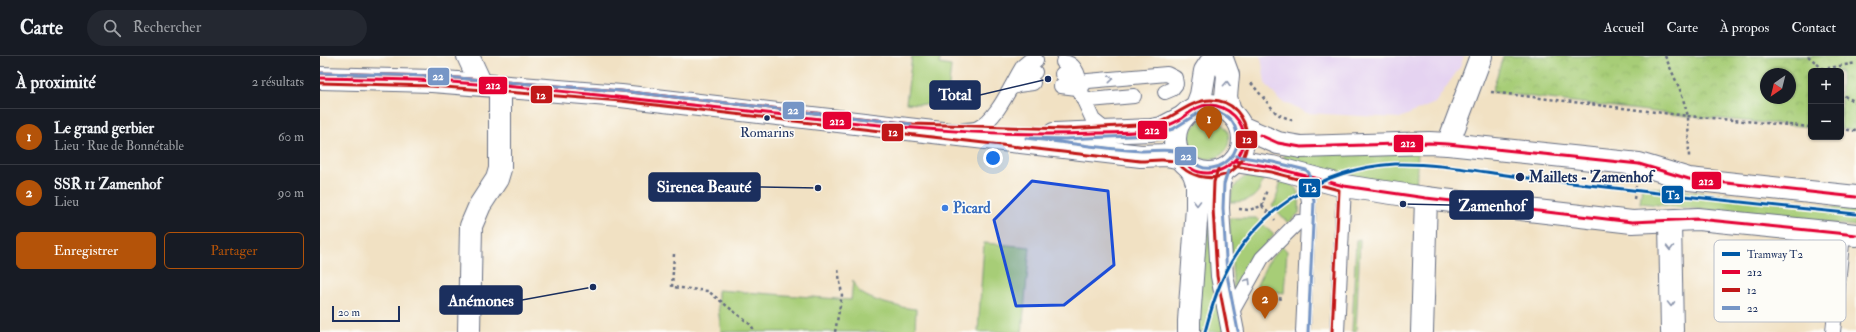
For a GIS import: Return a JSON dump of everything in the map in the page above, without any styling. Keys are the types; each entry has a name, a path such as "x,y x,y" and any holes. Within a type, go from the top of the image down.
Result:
{"main road":[{"path":"468,56 491,85 500,169 497,179 480,205 471,226 469,332"},
{"path":"1189,332 1195,257 1197,183 1194,174 1176,148 1175,135 1178,126 1201,96 1205,71 1214,56"},
{"path":"1221,56 1228,75 1226,97 1236,120 1243,143 1240,154 1229,166 1219,183 1218,208 1222,276 1231,323"},
{"path":"1448,144 1481,56"},
{"path":"320,78 432,81 491,85 621,96 913,128 962,130 999,127 1142,156 1167,155 1185,162 1205,173 1229,166 1272,166 1344,186 1426,198 1632,222 1698,219 1849,235"},
{"path":"913,128 999,127 1065,134 1157,129 1190,112 1212,105 1222,108 1236,120 1278,143 1301,147 1429,143 1448,144 1639,164 1689,179 1856,197"},
{"path":"1422,332 1426,198"},
{"path":"1670,221 1672,332"}],"lane":[{"path":"1108,132 1093,120 1081,92 1080,80 1071,65 1062,74 1081,92 1085,99 1090,100 1134,96"},
{"path":"999,127 1008,90 1024,74 1034,72"},
{"path":"1081,92 1083,84 1088,81 1167,74 1175,78 1176,84 1172,89 1165,92"},
{"path":"1303,332 1309,201 1304,175"},
{"path":"1337,332 1344,186"},
{"path":"1231,323 1262,258 1298,222 1308,222"},
{"path":"1846,253 1849,235"},
{"path":"1833,332 1835,322"}],"path":[{"path":"1664,56 1681,92 1688,116 1689,179"},
{"path":"1808,56 1822,68"},
{"path":"1833,68 1856,63"},
{"path":"1247,78 1277,114 1298,123"},
{"path":"1468,90 1688,116 1808,127"},
{"path":"1844,95 1856,102"},
{"path":"1844,129 1856,130"},
{"path":"1632,222 1639,164"},
{"path":"1249,210 1262,206 1268,184"},
{"path":"674,254 672,287 708,291 751,325 755,332"},
{"path":"835,332 842,295 838,269"}],"highlighted area":[{"path":"1032,181 1108,191 1114,265 1064,305 1016,306 994,220"}],"shaded area":[{"path":"1261,56 1464,56 1460,67 1435,103 1400,118 1307,113 1279,100 1265,83"}],"green space":[{"path":"912,56 941,56 939,64 951,66 948,94 934,93 932,105 906,103"},
{"path":"1503,56 1856,56 1856,131 1844,129 1844,68 1808,68 1808,127 1688,116 1492,92"},
{"path":"1209,119 1217,121 1223,125 1227,131 1229,139 1227,147 1223,153 1217,157 1209,159 1201,157 1195,153 1191,147 1189,139 1191,131 1195,125 1201,121"},
{"path":"1285,152 1418,152 1416,190 1283,160"},
{"path":"1256,174 1264,176 1260,189 1257,193 1253,197 1243,201 1230,202 1237,183 1245,177"},
{"path":"1281,180 1292,185 1298,192 1299,196 1299,213 1288,223 1272,205 1275,203"},
{"path":"1642,186 1856,210 1856,226 1640,203"},
{"path":"1210,217 1224,332 1195,332 1204,218"},
{"path":"1229,218 1256,218 1274,235 1257,254 1234,296"},
{"path":"1360,239 1356,332 1352,332 1356,240"},
{"path":"984,243 1030,247 1022,332 978,332"},
{"path":"1282,246 1287,251 1284,293 1255,289 1268,262"},
{"path":"853,280 859,291 870,298 894,306 916,309 915,332 721,332 718,307 718,290 851,300"}],"tram line":[{"name":"T2","path":"1205,332 1215,297 1224,276 1237,252 1254,231 1273,213 1294,197 1317,184 1342,174 1368,167 1395,164 1434,165 1649,192 1856,214"}],"transit line":[{"name":"12","path":"320,73 432,76 621,91 913,124 1065,129 1156,124 1196,103 1211,100 1226,103 1237,111 1244,122 1247,136 1246,149 1241,162 1231,171 1217,177 1208,178 1195,175 1183,168 1178,162 1168,160 1140,161 621,101 432,86 320,83"},
{"name":"22","path":"320,73 432,76 621,91 911,124"},
{"name":"212","path":"320,78 421,80 481,84 619,97 876,125 985,133 1058,134 1142,132 1166,126 1205,105 1223,108 1229,111 1239,122 1244,135 1242,150 1232,163 1224,168 1216,172 1200,172 1192,169 1181,158"},
{"name":"22","path":"1209,110 1221,113 1227,117 1233,123 1237,134 1234,154 1225,163 1212,168 1201,167 1180,152 1175,151 1127,150 1026,138 1065,139 1152,135 1173,129 1200,112 1209,110"},
{"name":"212","path":"1260,135 1278,143 1301,147 1429,143 1448,144 1639,164 1689,179 1856,197"},
{"name":"22","path":"1236,156 1273,162 1306,170 1309,173 1314,201 1308,332"},
{"name":"212","path":"1235,161 1272,167 1344,186 1426,198 1632,222 1698,219 1856,235"},
{"name":"12","path":"1234,166 1271,172 1339,190 1332,332"},
{"name":"12","path":"1218,169 1214,182 1213,208 1217,276 1228,332"},
{"name":"22","path":"1228,171 1224,184 1223,208 1227,275 1238,331"}],"place":[{"name":"Total","path":"1048,79"},
{"name":"Romarins","path":"767,118"},
{"name":"Le grand gerbier","path":"1209,139"},
{"name":"Maillets - Zamenhof","path":"1520,177"},
{"name":"Sirenea Beauté","path":"818,188"},
{"name":"Zamenhof","path":"1403,204"},
{"name":"Picard","path":"945,208"},
{"name":"Anémones","path":"593,287"},
{"name":"SSR 11 Zamenhof","path":"1265,319"}]}
